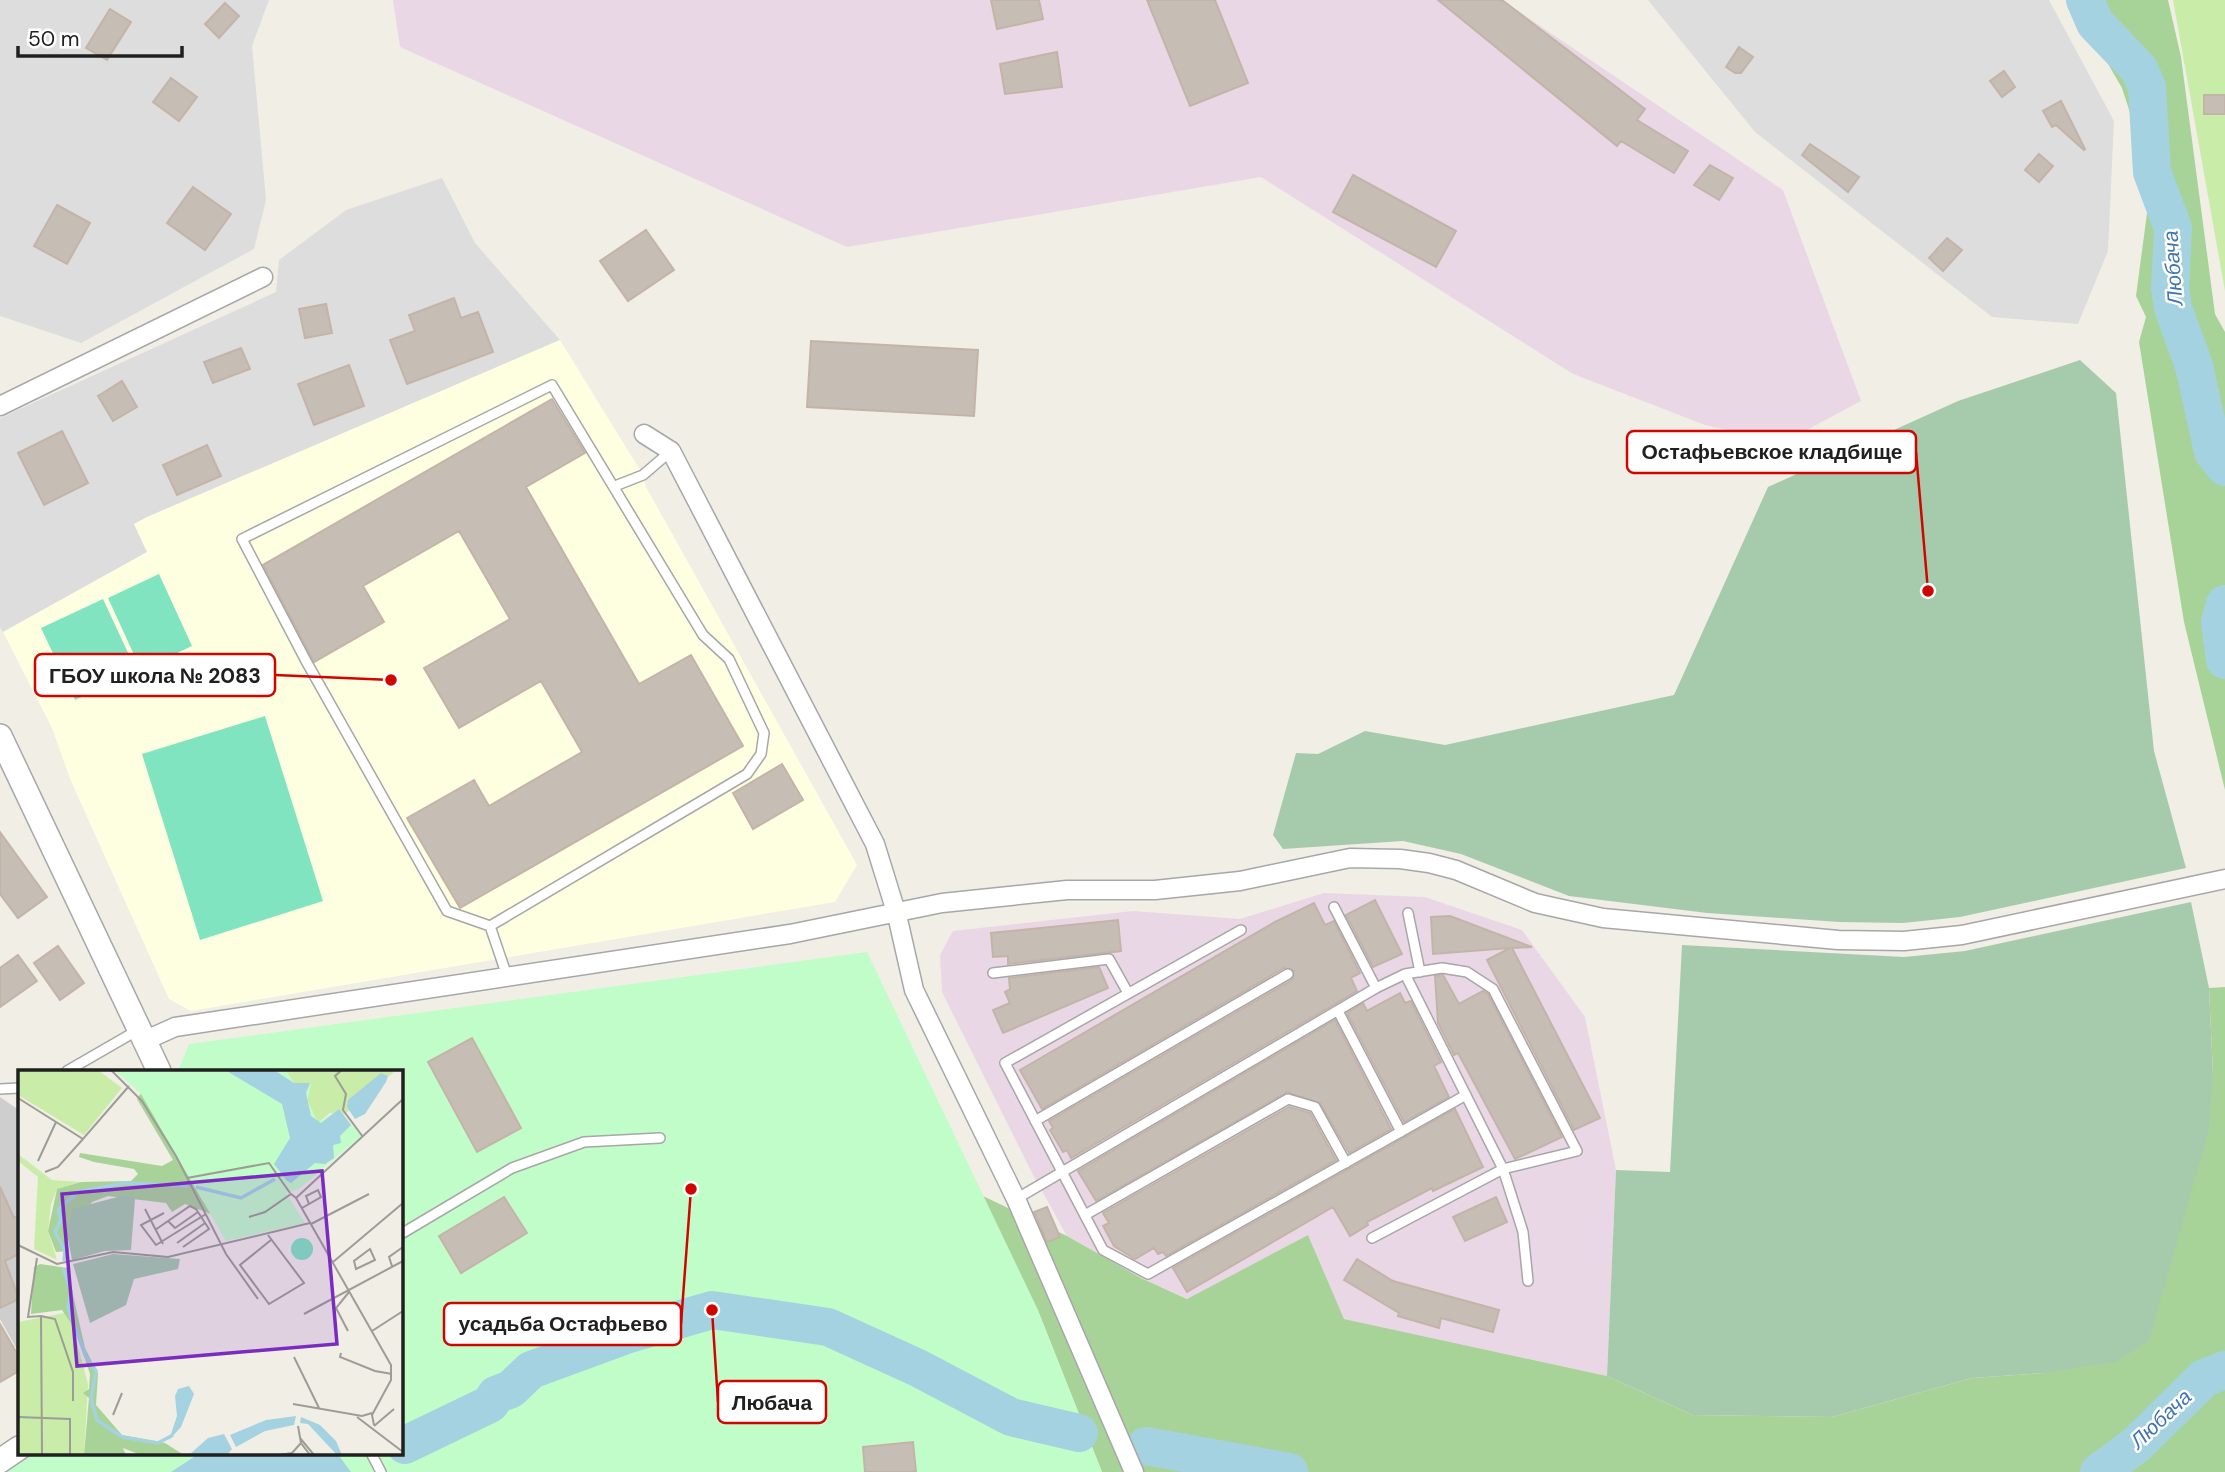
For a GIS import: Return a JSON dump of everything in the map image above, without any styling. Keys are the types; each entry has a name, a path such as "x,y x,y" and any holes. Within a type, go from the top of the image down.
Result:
{"street":[{"path":"0,406 263,277"},
{"path":"644,434 671,451 875,844 897,915 914,990 1016,1199 1134,1472"},
{"path":"0,736 159,1070"},
{"path":"143,1035 175,1027 897,915 942,903 1068,890 1156,890 1240,881 1350,858 1377,857 1429,863 1456,870 1535,903 1602,918 1718,931 1904,941 1962,935 2225,879"},
{"path":"0,1461 18,1449"}],"lane":[{"path":"552,385 703,635 729,659 764,733 761,754 747,774 491,926 447,911 306,662 242,539 552,385"},
{"path":"615,486 643,475 671,451"},
{"path":"1334,907 1376,988"},
{"path":"1408,913 1420,972"},
{"path":"491,926 507,976"},
{"path":"1241,930 1004,1063 1103,1250 1148,1275 1466,1095"},
{"path":"992,973 1109,959 1128,993"},
{"path":"1016,1199 1376,988 1405,974 1442,968 1467,972 1493,989 1577,1150 1503,1169 1372,1238"},
{"path":"1035,1121 1288,974"},
{"path":"1405,974 1503,1169 1523,1232 1528,1280"},
{"path":"1338,1011 1401,1132"},
{"path":"69,1070 143,1035"},
{"path":"0,1089 18,1088"},
{"path":"1085,1215 1288,1099 1315,1107 1346,1163"},
{"path":"402,1233 512,1168 584,1142 660,1138"},
{"path":"371,1454 381,1472"}],"shaded area":[{"path":"0,0 269,0 252,46 266,200 254,249 81,343 0,316"},
{"path":"393,0 1502,0 1783,190 1861,401 1782,443 1705,425 1573,374 1261,177 847,247 400,47"},
{"path":"1648,0 2049,0 2114,121 2108,251 2078,324 1992,317 1755,132"},
{"path":"442,178 475,243 560,340 134,524 148,552 3,632 0,627 0,418 276,292 279,260 346,210"},
{"path":"560,340 643,475 646,487 857,865 835,902 191,1011 169,999 71,781 52,728 3,632 147,552 134,524 147,517"},
{"path":"2080,360 2116,393 2154,751 2186,868 1960,917 1903,923 1839,922 1707,913 1569,896 1461,854 1403,841 1283,849 1273,835 1296,753 1318,754 1365,731 1445,745 1674,695 1768,487 1958,401"},
{"path":"1324,893 1425,897 1522,930 1585,1017 1616,1170 1607,1376 1343,1319 1308,1235 1188,1299 1141,1278 1067,1236 1032,1173 942,992 940,955 953,931 1133,911 1240,919"},
{"path":"2191,902 2209,988 2213,1074 2209,1130 2149,1341 2116,1362 2044,1373 1972,1378 1832,1417 1693,1415 1607,1376 1616,1170 1670,1172 1682,945 1904,957 1965,951"},
{"path":"0,1097 16,1108 18,1107 18,1351 0,1319"}],"green space":[{"path":"2071,0 2168,0 2181,57 2215,314 2225,332 2225,790 2184,622 2139,342 2146,317 2136,296 2147,213 2142,150 2122,88"},
{"path":"2173,0 2225,0 2225,291"},
{"path":"159,574 192,646 141,670 108,598"},
{"path":"103,599 137,672 75,700 41,628"},
{"path":"265,716 323,901 200,940 142,754"},
{"path":"867,952 1037,1308 1102,1472 0,1472 27,1454 402,1454 402,1070 178,1070 189,1044"},
{"path":"2225,987 2225,1472 1102,1472 1037,1308 786,1102 1067,1236 1141,1278 1187,1299 1308,1235 1344,1319 1607,1376 1693,1415 1832,1417 1972,1378 2044,1373 2213,1074 2209,988"}],"water":[{"path":"198,1454 338,1454 351,1472 171,1472"}],"building":[{"path":"991,0 1039,0 1043,19 997,29"},
{"path":"1147,0 1215,0 1248,83 1190,106"},
{"path":"1438,0 1502,0 1645,109 1637,120 1688,151 1674,173 1621,141 1617,146"},
{"path":"225,3 239,16 219,38 205,24"},
{"path":"110,9 131,22 107,60 86,48"},
{"path":"1739,47 1753,57 1741,73 1735,73 1726,67"},
{"path":"1057,52 1062,87 1005,94 1000,64"},
{"path":"2004,71 2015,87 2002,97 1990,81"},
{"path":"171,78 197,97 179,121 153,102"},
{"path":"2204,95 2225,95 2225,114 2204,114"},
{"path":"2061,101 2084,150 2056,125 2052,127 2043,111"},
{"path":"1810,144 1859,177 1848,192 1802,155"},
{"path":"2039,154 2053,166 2039,182 2025,170"},
{"path":"1710,165 1733,178 1719,200 1694,185"},
{"path":"1353,175 1456,231 1436,267 1333,212"},
{"path":"193,187 231,214 205,250 167,223"},
{"path":"57,205 90,223 67,264 34,246"},
{"path":"646,230 674,270 628,301 600,261"},
{"path":"1947,238 1962,250 1943,271 1929,258"},
{"path":"454,298 461,318 478,312 493,352 407,384 390,340 415,331 409,315"},
{"path":"326,304 332,333 305,338 299,309"},
{"path":"811,341 978,350 974,416 807,407"},
{"path":"241,348 250,369 213,383 204,362"},
{"path":"349,365 364,406 314,425 298,384"},
{"path":"122,381 137,407 113,421 98,396"},
{"path":"552,399 585,453 526,487 639,684 691,655 743,746 460,908 407,818 474,780 489,806 582,752 541,681 459,728 424,668 510,619 459,531 363,586 384,622 314,662 263,565"},
{"path":"62,431 88,483 44,505 18,453"},
{"path":"207,445 221,476 177,495 163,465"},
{"path":"782,764 803,800 753,829 733,793"},
{"path":"0,832 47,897 18,918 0,894"},
{"path":"1375,900 1402,954 1373,967 1346,915"},
{"path":"1314,903 1325,925 1334,921 1360,973 1351,978 1357,991 1071,1158 1067,1150 1063,1152 1050,1130 1053,1128 1049,1121 1292,980 1294,971 1284,968 1042,1109 1020,1070 1275,922"},
{"path":"1450,916 1532,947 1512,948 1600,1118 1574,1130 1487,960 1510,948 1433,954 1431,917"},
{"path":"1118,920 1121,951 1008,964 1008,956 993,957 991,933"},
{"path":"58,946 84,983 60,1000 34,963"},
{"path":"18,955 37,981 0,1007 0,968"},
{"path":"1099,967 1108,988 1003,1033 993,1010 1010,1003 1005,992 1010,989 1009,978"},
{"path":"1443,975 1459,1004 1483,991 1488,994 1562,1137 1515,1159 1458,1053 1454,1055 1438,1023 1435,976"},
{"path":"1400,993 1405,1003 1411,1001 1441,1062 1434,1066 1449,1097 1404,1122 1347,1013 1363,1003 1367,1011"},
{"path":"1335,1020 1391,1129 1349,1153 1320,1103 1287,1092 1096,1201 1078,1171"},
{"path":"472,1038 521,1128 477,1152 428,1062"},
{"path":"1289,1107 1310,1113 1336,1160 1166,1256 1163,1252 1158,1254 1154,1248 1135,1259 1114,1246 1103,1226 1109,1223 1103,1213"},
{"path":"1455,1109 1483,1167 1433,1191 1432,1188 1367,1222 1368,1225 1350,1236 1333,1207 1187,1292 1173,1268"},
{"path":"0,1187 14,1218 18,1216 18,1254 5,1261 18,1299 0,1308"},
{"path":"504,1197 527,1233 461,1273 439,1236"},
{"path":"1496,1197 1507,1222 1465,1241 1453,1217"},
{"path":"1047,1207 1060,1237 1047,1242 1034,1212"},
{"path":"1357,1259 1393,1281 1499,1310 1493,1332 1441,1318 1439,1328 1398,1316 1399,1313 1344,1280"},
{"path":"0,1324 18,1355 18,1372 0,1382"},
{"path":"913,1442 916,1472 865,1472 863,1447"}],"waterway":[{"name":"Любача","path":"2085,0 2095,23 2139,69 2147,87 2152,172 2173,228 2170,288 2173,308 2194,366 2213,452 2225,467"},
{"name":"Любача","path":"2225,604 2220,622 2225,660"},
{"name":"Любача","path":"405,1445 490,1404 496,1395 511,1389 531,1370 629,1334 712,1310 828,1327 918,1368 1011,1417 1079,1433"},
{"name":"Любача","path":"2099,1472 2136,1445 2204,1378 2225,1370"},
{"name":"Любача","path":"1146,1446 1289,1472"}],"place":[{"name":"Остафьевское кладбище","path":"1928,591"},
{"name":"ГБОУ школа № 2083","path":"391,680"},
{"name":"усадьба Остафьево","path":"691,1189"},
{"name":"Любача","path":"712,1310"}]}
